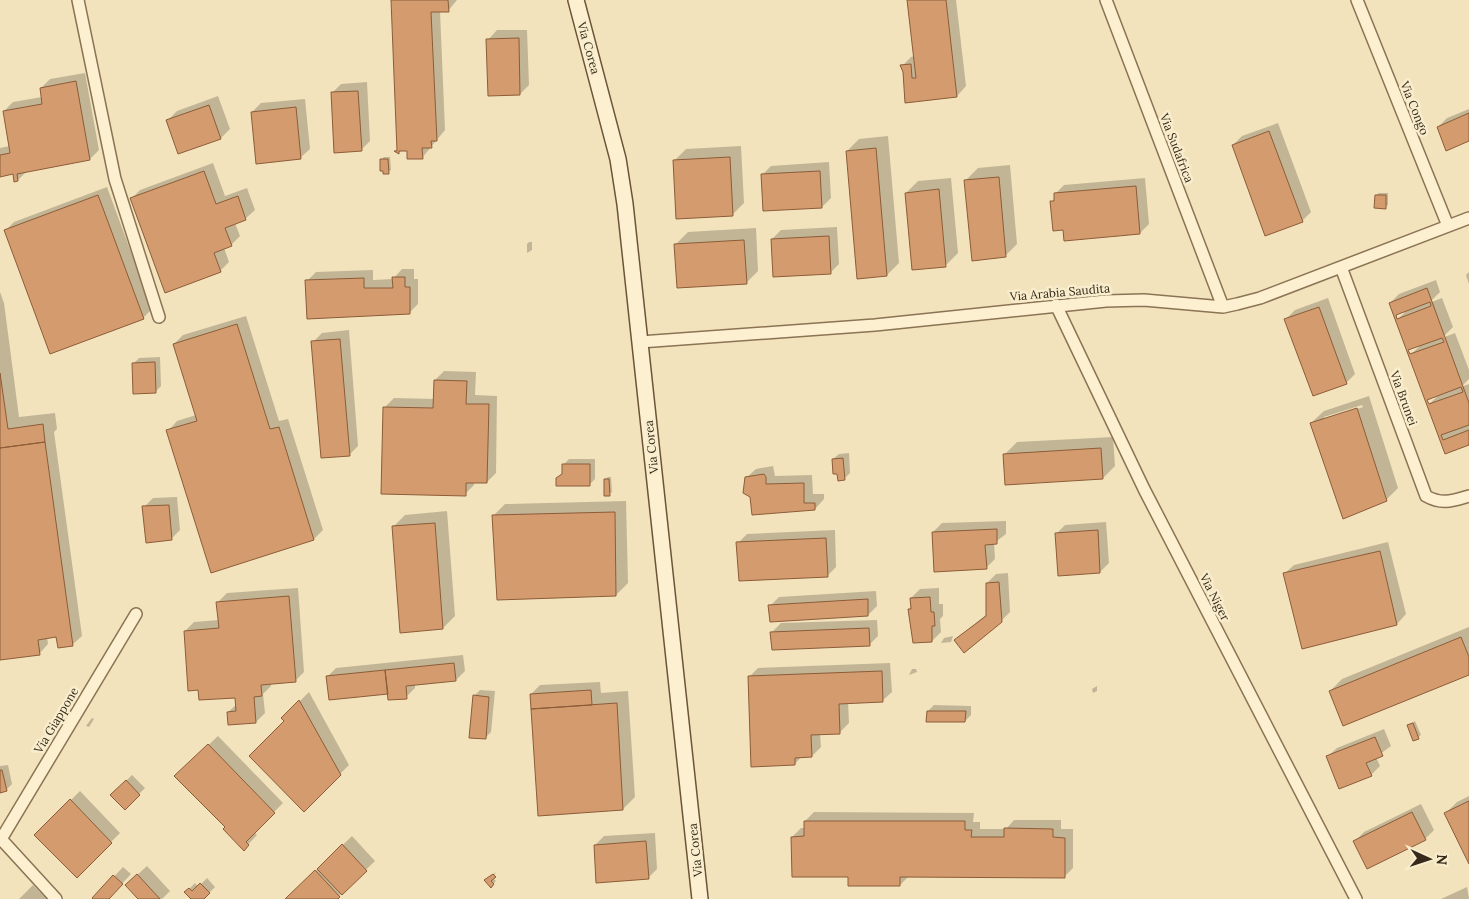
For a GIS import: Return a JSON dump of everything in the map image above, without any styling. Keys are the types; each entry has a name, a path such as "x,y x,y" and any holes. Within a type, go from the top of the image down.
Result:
{"street":[{"path":"78,0 116,179 159,317"},
{"name":"Via Corea","path":"576,0 618,159 640,342 700,899"},
{"name":"Via Sudafrica","path":"1106,0 1223,306"},
{"name":"Via Congo","path":"1357,0 1448,226"},
{"name":"Via Arabia Saudita","path":"640,342 875,325 1056,305 1144,300 1223,306 1260,298 1469,218"},
{"name":"Via Brunei","path":"1341,267 1426,496 1435,501 1448,503 1469,496"},
{"name":"Via Niger","path":"1056,305 1144,489 1356,899"},
{"name":"Via Giappone","path":"56,899 0,840 136,614"}],"building":[{"path":"391,0 448,0 449,12 431,12 437,141 431,141 432,148 422,148 423,159 407,159 407,151 399,151 399,154 394,151 397,151"},
{"path":"907,0 946,0 957,97 905,103 903,72 900,65 911,64 912,78 916,78"},
{"path":"519,38 520,95 488,96 486,39"},
{"path":"76,81 90,160 17,174 18,181 14,182 13,174 0,177 0,155 10,153 3,111 42,104 40,88"},
{"path":"358,91 362,151 334,153 331,92"},
{"path":"209,105 221,139 178,154 166,120"},
{"path":"296,107 301,159 256,164 251,112"},
{"path":"1469,113 1469,141 1446,151 1437,127"},
{"path":"1269,131 1303,222 1265,236 1232,145"},
{"path":"876,148 887,276 857,279 846,151"},
{"path":"730,157 733,216 676,219 673,160"},
{"path":"380,159 388,159 389,174 383,174 383,171 380,171"},
{"path":"204,171 216,204 238,196 246,220 225,228 232,246 214,253 221,272 165,293 130,198"},
{"path":"820,171 822,208 763,211 761,174"},
{"path":"999,177 1006,257 972,261 964,180"},
{"path":"1136,186 1140,234 1064,241 1063,230 1053,231 1050,201 1054,201 1054,193"},
{"path":"939,189 946,267 912,270 905,193"},
{"path":"98,195 144,319 50,354 4,230"},
{"path":"1375,195 1386,195 1386,209 1374,208"},
{"path":"829,236 831,274 773,277 771,239"},
{"path":"744,240 747,284 677,288 674,244"},
{"path":"392,277 405,277 405,287 410,287 410,314 307,319 305,280 364,278 364,288 393,288"},
{"path":"1427,288 1469,403 1469,425 1441,435 1443,440 1469,430 1469,445 1445,454 1389,303","holes":["1430,302 1431,306 1397,319 1396,315","1442,338 1444,342 1410,354 1408,350","1461,387 1463,392 1429,404 1427,400"]},
{"path":"1319,307 1347,384 1313,396 1284,319"},
{"path":"237,324 270,429 279,427 314,540 211,573 166,430 197,421 173,344"},
{"path":"340,339 350,456 321,458 311,341"},
{"path":"155,362 156,393 133,394 132,363"},
{"path":"0,373 8,429 43,424 45,442 0,448"},
{"path":"434,380 467,381 466,404 489,404 487,483 466,483 466,496 381,494 383,407 433,408"},
{"path":"1357,408 1387,501 1343,519 1310,423"},
{"path":"45,442 73,646 58,648 56,637 38,640 40,655 0,660 0,448"},
{"path":"1101,448 1103,479 1005,485 1003,454"},
{"path":"843,458 845,480 838,481 837,474 833,474 832,459"},
{"path":"562,464 590,464 590,486 556,486 556,478 562,474"},
{"path":"764,474 766,484 804,483 804,503 815,503 815,510 752,515 750,497 743,493 745,477"},
{"path":"604,479 609,479 610,496 604,496"},
{"path":"169,505 172,540 146,543 142,506"},
{"path":"615,512 616,596 497,600 492,515"},
{"path":"435,523 443,629 400,633 392,526"},
{"path":"997,529 997,544 985,545 987,569 934,572 932,532"},
{"path":"1098,530 1100,573 1058,576 1055,533"},
{"path":"826,538 828,577 739,581 736,542"},
{"path":"1380,551 1397,625 1302,649 1283,573"},
{"path":"999,582 1002,622 964,653 954,640 986,616 986,583"},
{"path":"289,596 296,682 261,685 262,696 254,697 256,723 228,725 227,712 236,711 235,698 199,700 198,690 188,691 184,631 219,628 216,602"},
{"path":"930,597 931,612 934,612 935,626 932,626 932,642 913,643 908,609 911,609 910,598"},
{"path":"868,599 868,616 770,622 768,605"},
{"path":"869,628 870,646 772,650 770,632"},
{"path":"1461,637 1469,657 1469,675 1343,726 1329,691"},
{"path":"454,663 456,681 406,686 407,699 388,700 385,670"},
{"path":"385,670 388,694 329,700 326,676"},
{"path":"882,671 883,702 839,704 840,734 811,735 812,757 795,758 795,765 751,767 748,676"},
{"path":"591,690 592,705 531,709 530,694"},
{"path":"473,695 489,697 486,739 469,738"},
{"path":"299,700 341,775 304,812 249,756 284,721 281,718"},
{"path":"617,703 623,810 538,816 531,709"},
{"path":"927,711 966,711 965,722 926,722"},
{"path":"1413,723 1419,739 1413,741 1407,725"},
{"path":"1375,737 1383,756 1366,763 1372,776 1339,789 1326,756"},
{"path":"208,744 275,813 246,842 249,845 244,851 223,829 225,827 174,776"},
{"path":"0,770 2,770 7,791 0,793"},
{"path":"126,780 140,795 125,810 110,795"},
{"path":"70,799 112,843 77,878 34,835"},
{"path":"1469,801 1469,864 1444,813"},
{"path":"1412,812 1426,840 1367,869 1353,841"},
{"path":"804,821 965,821 965,830 972,830 971,837 1004,837 1004,828 1053,829 1053,837 1065,838 1065,878 900,877 900,886 848,886 848,877 792,877 791,837 804,836"},
{"path":"646,841 649,879 596,883 594,845"},
{"path":"342,844 367,871 342,895 317,869"},
{"path":"315,870 340,897 338,899 285,899"},
{"path":"137,874 160,899 138,899 125,885"},
{"path":"493,874 496,877 491,881 494,884 491,888 484,880"},
{"path":"113,875 123,884 109,899 93,899 92,898"},
{"path":"200,883 210,893 204,899 191,899 184,892 189,888 192,891"}]}
